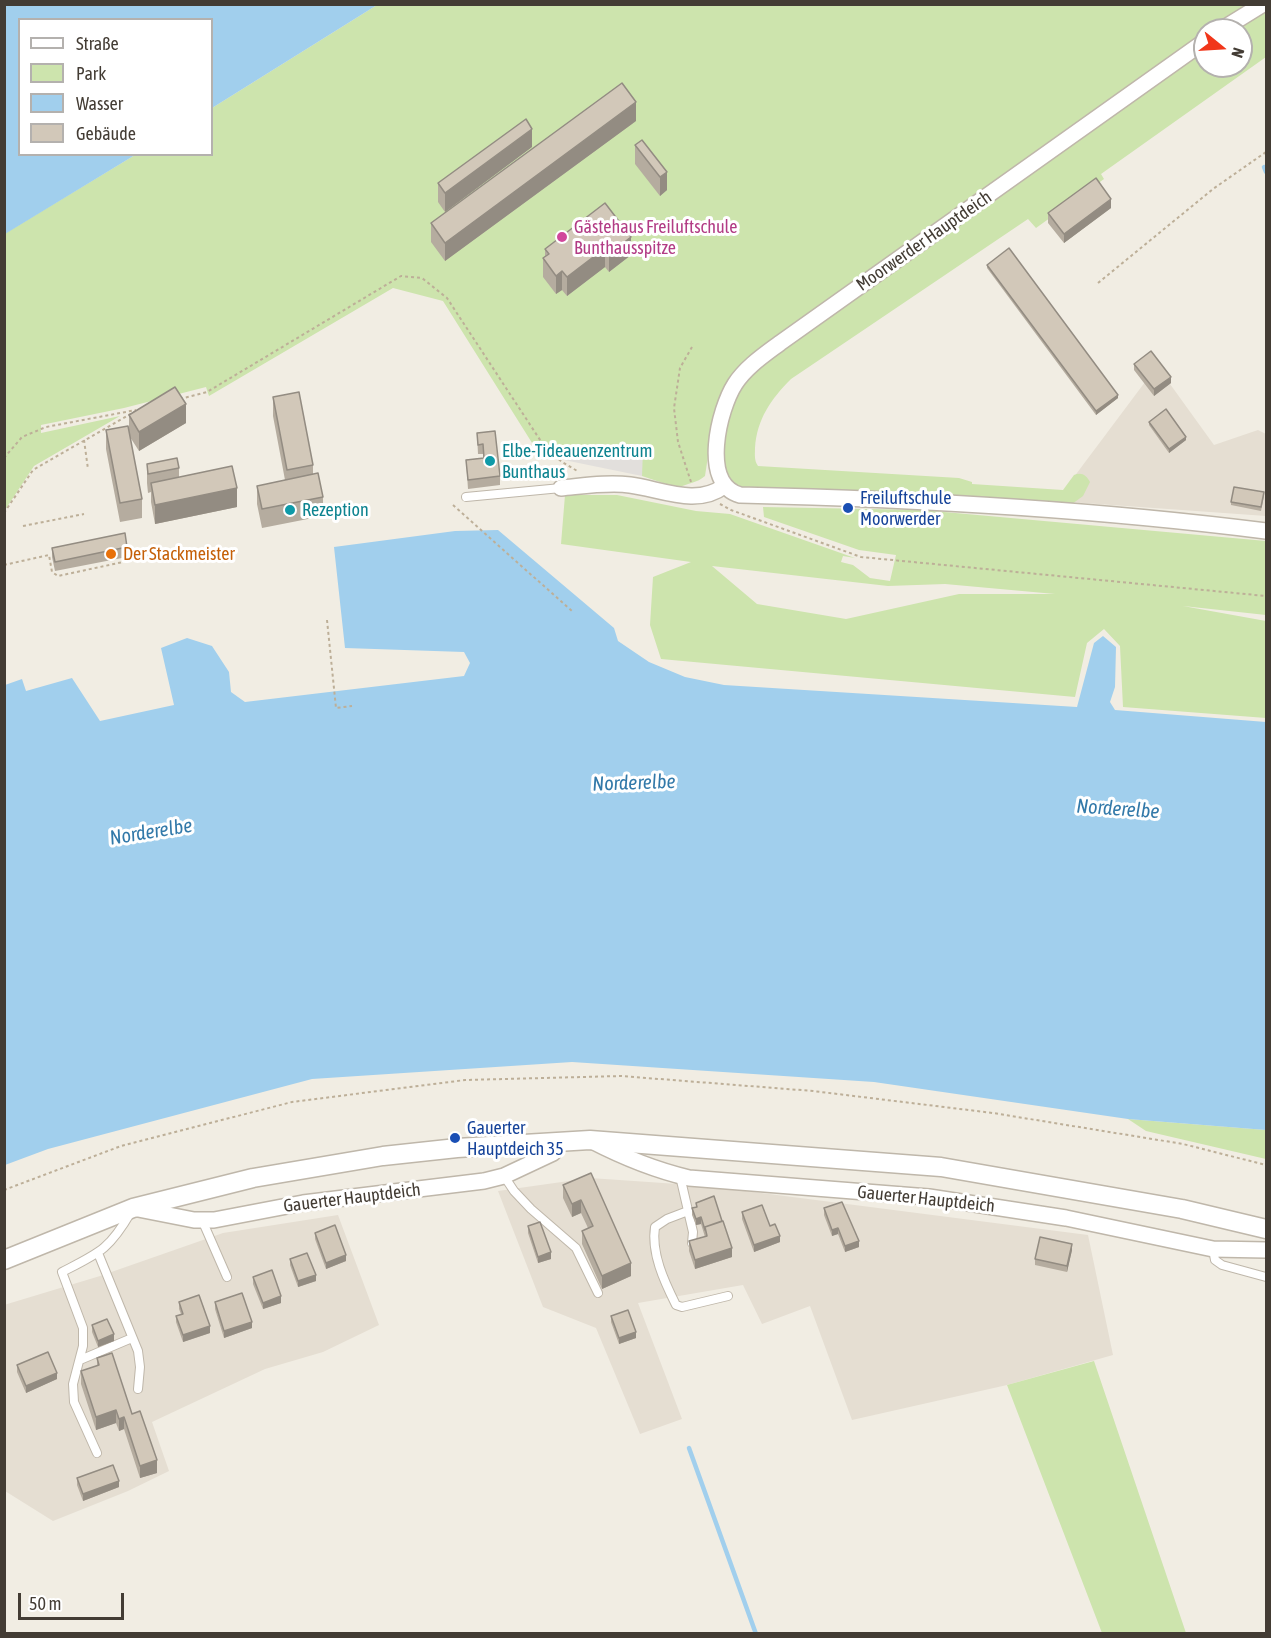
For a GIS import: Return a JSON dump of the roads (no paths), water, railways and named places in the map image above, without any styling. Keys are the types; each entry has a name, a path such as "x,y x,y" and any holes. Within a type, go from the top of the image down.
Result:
{"street":[{"path":"1240,18 1263,4"},
{"name":"Moorwerder Hauptdeich","path":"719,490 717,464 720,418 730,393 748,369 780,343 1193,50"},
{"path":"561,488 604,484 630,485 659,492 695,495 719,490 740,495 950,502 1214,524 1266,531"},
{"name":"Gauerter Hauptdeich","path":"590,1140 615,1153 680,1176 928,1197 1066,1218 1213,1249 1266,1250"},
{"name":"Gauerter Hauptdeich","path":"4,1260 133,1209 253,1178 318,1166 457,1148 590,1140 941,1167 1182,1209 1266,1230"},
{"name":"Gauerter Hauptdeich","path":"133,1209 214,1220 303,1203 473,1183 504,1176 553,1153 562,1141"}],"lane":[{"path":"466,497 561,488"},
{"path":"504,1176 531,1209 576,1248 598,1293"},
{"path":"680,1176 693,1232 692,1243"},
{"path":"97,1452 75,1402 73,1384 83,1346 83,1328 62,1272 106,1247 119,1232 133,1209"},
{"path":"688,1211 667,1219 655,1227 653,1240 656,1255 670,1294 676,1305 682,1307 728,1296"},
{"path":"202,1220 227,1277"},
{"path":"1213,1249 1215,1260 1221,1265 1266,1277"},
{"path":"98,1253 138,1351 140,1367 138,1389"},
{"path":"80,1360 132,1338"}],"water":[{"path":"5,4 377,4 213,107 213,18 18,18 18,156 133,156 5,234"},
{"name":"Norderelbe","path":"498,530 614,628 618,641 649,662 685,677 724,685 1077,707 1094,643 1103,636 1116,647 1115,687 1110,702 1115,710 1266,722 1266,1130 1128,1119 874,1082 572,1062 312,1079 48,1149 5,1165 5,685 22,679 26,691 72,678 100,721 174,705 161,648 187,638 212,646 229,672 231,692 245,702 464,676 470,663 464,652 345,648 334,547 455,531"}],"waterway":[{"path":"1264,167 1266,172"},
{"path":"689,1448 756,1634"}],"place":[{"name":"Gästehaus Freiluftschule Bunthausspitze","path":"562,237"},
{"name":"Elbe-Tideauenzentrum Bunthaus","path":"490,461"},
{"name":"Freiluftschule Moorwerder","path":"848,508"},
{"name":"Rezeption","path":"290,510"},
{"name":"Der Stackmeister","path":"111,554"},
{"name":"Gauerter Hauptdeich 35","path":"455,1138"}]}
